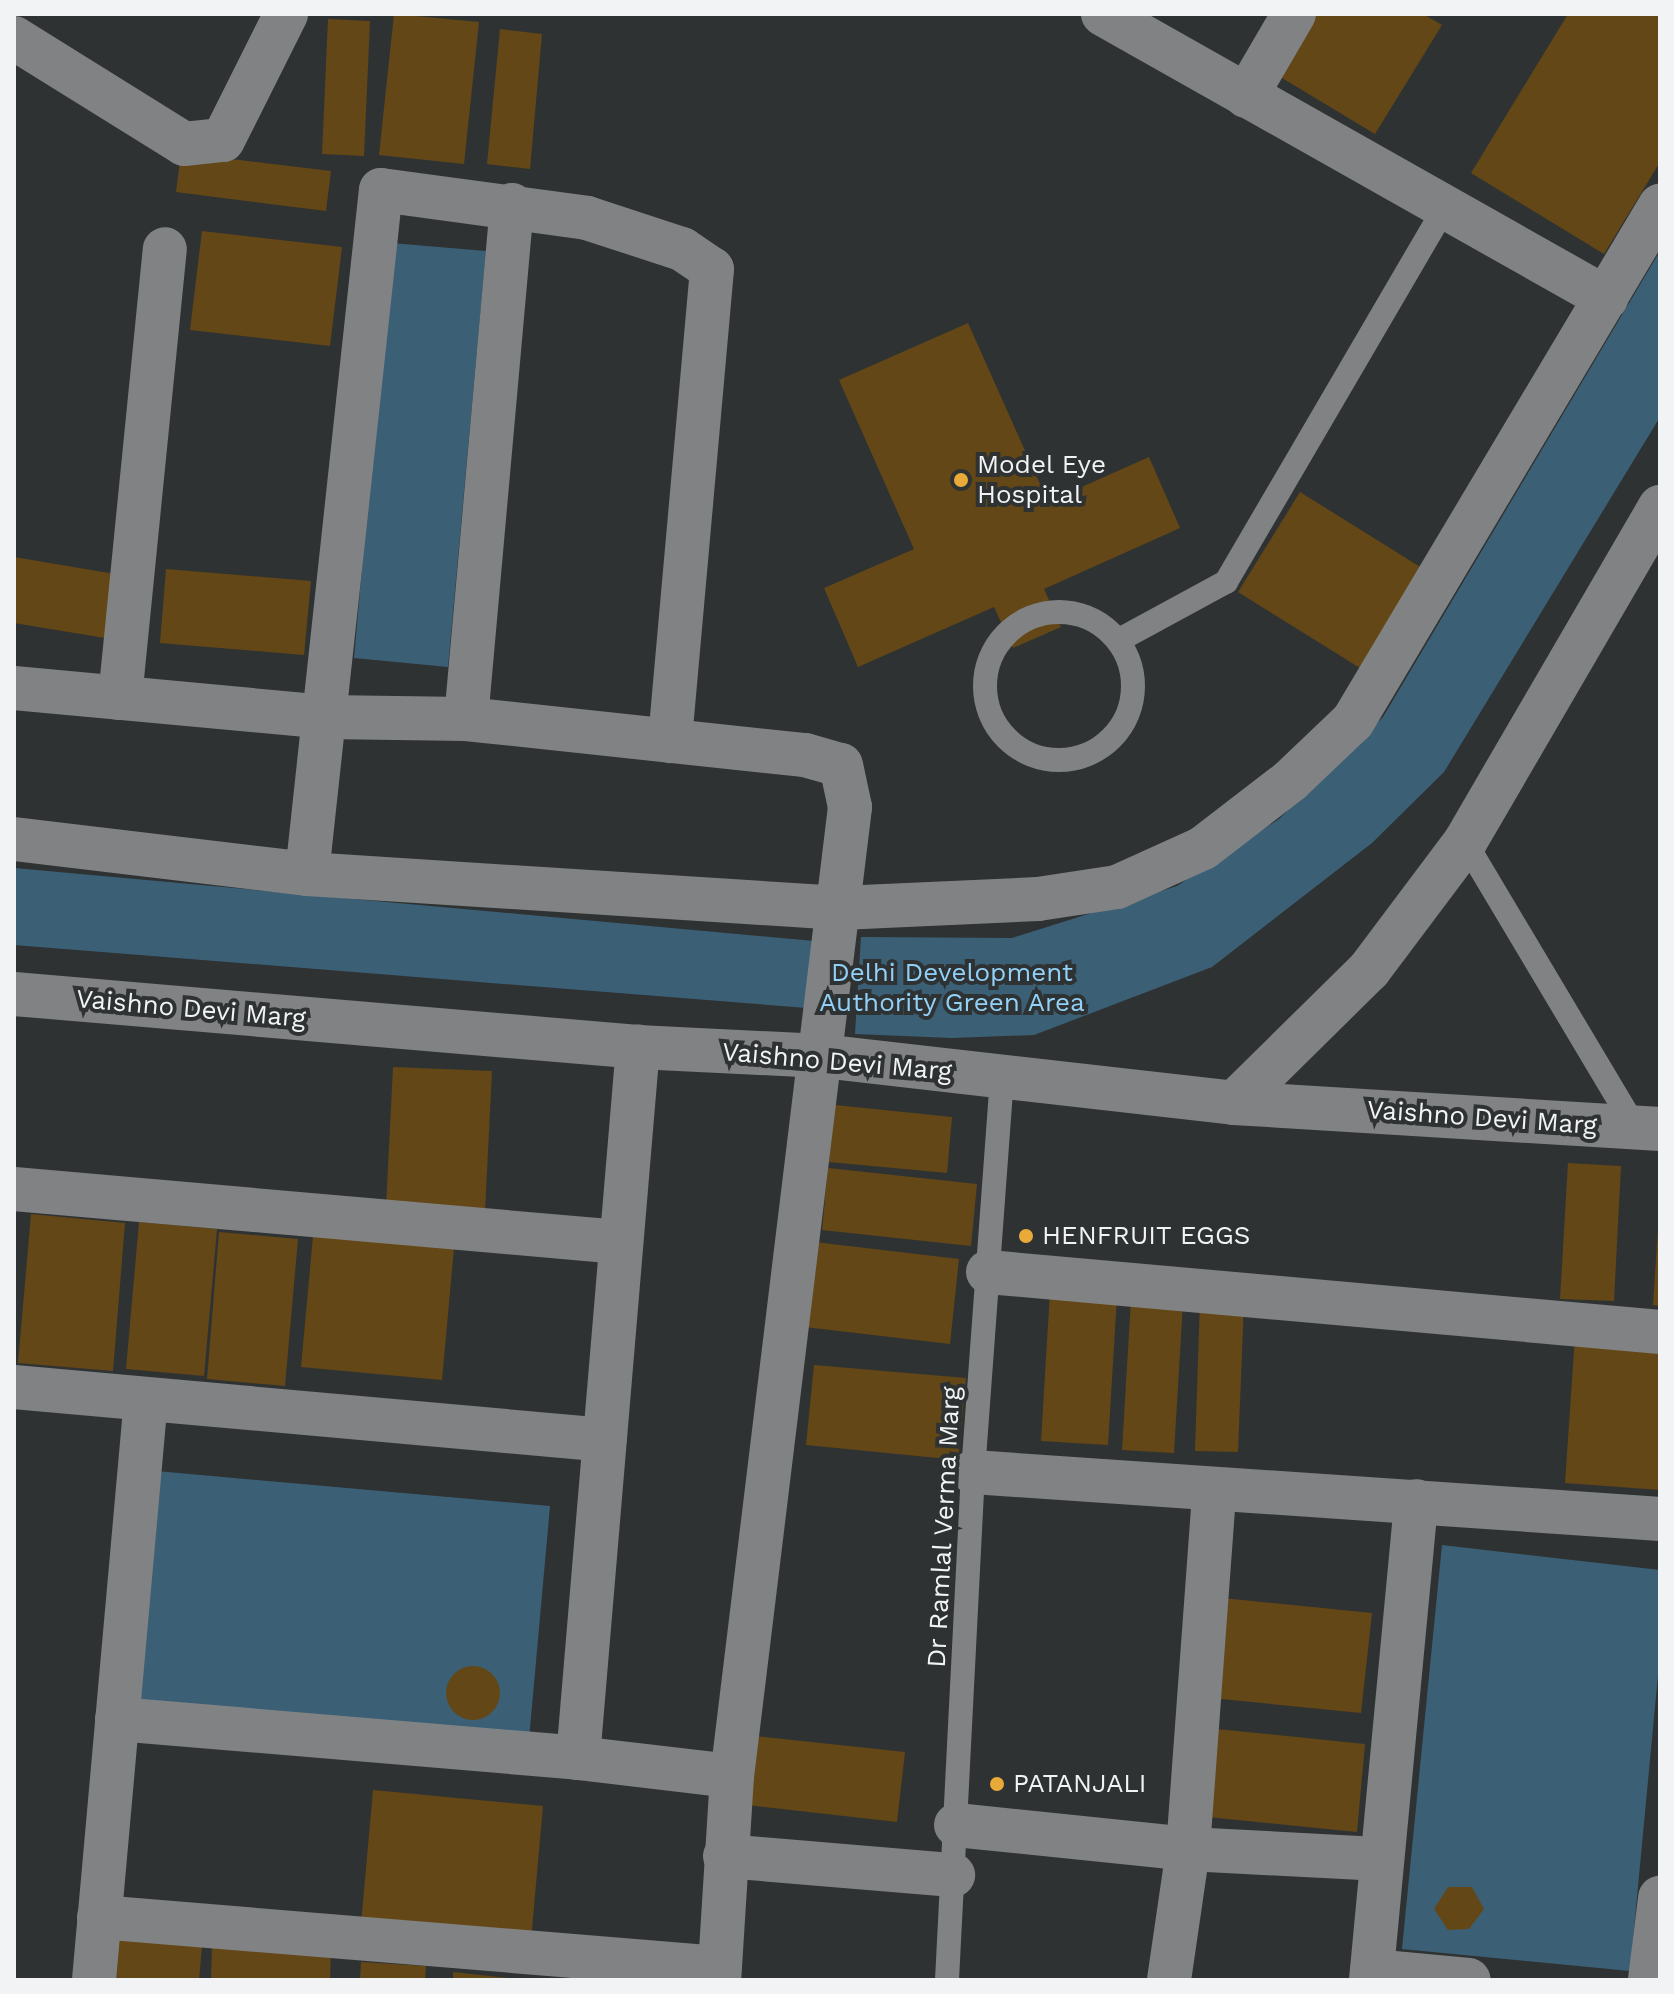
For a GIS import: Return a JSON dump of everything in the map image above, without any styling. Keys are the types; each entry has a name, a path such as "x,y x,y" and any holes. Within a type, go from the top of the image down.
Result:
{"street":[{"path":"14,25 21,14"},
{"path":"14,38 184,144 223,140 286,14"},
{"path":"1103,14 1606,298"},
{"path":"1246,96 1294,14"},
{"path":"307,874 381,190 512,205 587,218 669,245 712,269 670,741"},
{"path":"466,719 512,205"},
{"path":"14,839 307,874 840,908 1038,899 1117,887 1203,848 1290,781 1353,721 1660,206"},
{"path":"120,698 165,249"},
{"path":"1234,1103 1369,970 1465,842 1660,507"},
{"path":"14,688 326,717 466,719 805,755 841,765 850,807 732,1776 719,1974 99,1917"},
{"name":"Vaishno Devi Marg","path":"14,994 638,1047 822,1056 1234,1103 1647,1128"},
{"path":"578,1758 638,1047"},
{"path":"14,1189 620,1242"},
{"path":"988,1272 1660,1332"},
{"path":"14,1387 605,1440"},
{"path":"94,1980 146,1399"},
{"path":"973,1472 1214,1491 1416,1501 1660,1519"},
{"path":"1169,1980 1188,1849 1214,1491"},
{"path":"1416,1501 1372,1976 1469,1980"},
{"path":"117,1719 578,1758 732,1776"},
{"path":"956,1825 1188,1849 1382,1859"},
{"path":"725,1856 953,1875"},
{"path":"1650,1980 1660,1898"}],"lane":[{"path":"1119,640 1226,582 1445,207"},
{"path":"1048,611 1096,620 1119,640 1131,661 1133,706 1112,740 1075,760 1034,758 1001,735 982,693 990,654 1014,626 1048,611"},
{"path":"1465,842 1647,1128"},
{"name":"Dr Ramlal Verma Marg","path":"947,1980 973,1472 1002,1078"}],"green space":[{"path":"391,243 486,251 448,667 354,658"},
{"name":"Delhi Development Authority Green Area","path":"1660,251 1660,417 1444,772 1372,843 1212,967 1034,1035 952,1038 855,1034 861,937 1012,938 1177,886 1279,819 1383,717"},
{"path":"14,868 814,941 807,1008 14,945"},
{"path":"156,1471 550,1506 529,1739 136,1704"},
{"path":"1442,1545 1660,1570 1660,1654 1630,1971 1402,1949"}],"building":[{"path":"394,14 479,22 464,164 379,155"},
{"path":"1314,14 1423,14 1442,25 1375,134 1277,75"},
{"path":"1568,14 1660,14 1660,162 1604,254 1471,173"},
{"path":"328,19 370,21 364,156 322,154"},
{"path":"500,29 542,34 530,169 487,164"},
{"path":"181,153 331,171 326,211 176,192"},
{"path":"202,231 342,247 330,346 190,330"},
{"name":"Model Eye Hospital","path":"968,323 1048,502 1149,457 1180,528 1044,589 1061,627 1013,648 994,607 858,667 824,588 914,549 839,380"},
{"path":"1300,492 1430,573 1368,673 1238,592"},
{"path":"14,557 115,574 105,638 14,623"},
{"path":"166,569 311,581 304,655 160,643"},
{"path":"393,1067 492,1071 485,1212 386,1207"},
{"path":"835,1105 952,1117 947,1173 829,1162"},
{"path":"1568,1163 1621,1166 1614,1301 1560,1299"},
{"path":"828,1168 977,1184 971,1246 822,1230"},
{"path":"31,1214 125,1223 113,1371 18,1363"},
{"path":"139,1222 217,1229 204,1376 126,1369"},
{"path":"1660,1228 1660,1306 1653,1305"},
{"path":"219,1232 298,1239 285,1386 207,1379"},
{"path":"313,1236 454,1248 442,1380 301,1367"},
{"path":"806,1241 959,1259 950,1344 796,1326"},
{"path":"1050,1292 1117,1296 1108,1445 1041,1441"},
{"path":"1131,1300 1183,1303 1174,1453 1122,1450"},
{"path":"1200,1300 1244,1302 1238,1452 1195,1451"},
{"path":"1575,1336 1660,1342 1660,1490 1565,1483"},
{"path":"814,1365 966,1378 958,1460 806,1445"},
{"path":"1222,1598 1372,1613 1361,1713 1211,1698"},
{"path":"473,1666 492,1674 500,1693 492,1712 473,1720 454,1712 446,1693 454,1674"},
{"path":"1217,1729 1365,1744 1357,1832 1208,1817"},
{"path":"755,1736 905,1752 897,1822 747,1805"},
{"path":"373,1790 543,1806 531,1940 361,1924"},
{"path":"1448,1887 1472,1887 1484,1909 1469,1929 1448,1930 1434,1909"},
{"path":"108,1937 202,1946 199,1980 104,1980"},
{"path":"212,1944 331,1949 330,1980 211,1980"},
{"path":"361,1962 426,1966 425,1980 360,1980"},
{"path":"453,1972 508,1978 508,1980 453,1980"}],"place":[{"name":"Model Eye Hospital","path":"961,480"},
{"name":"HENFRUIT EGGS","path":"1026,1236"},
{"name":"PATANJALI","path":"997,1784"}]}
